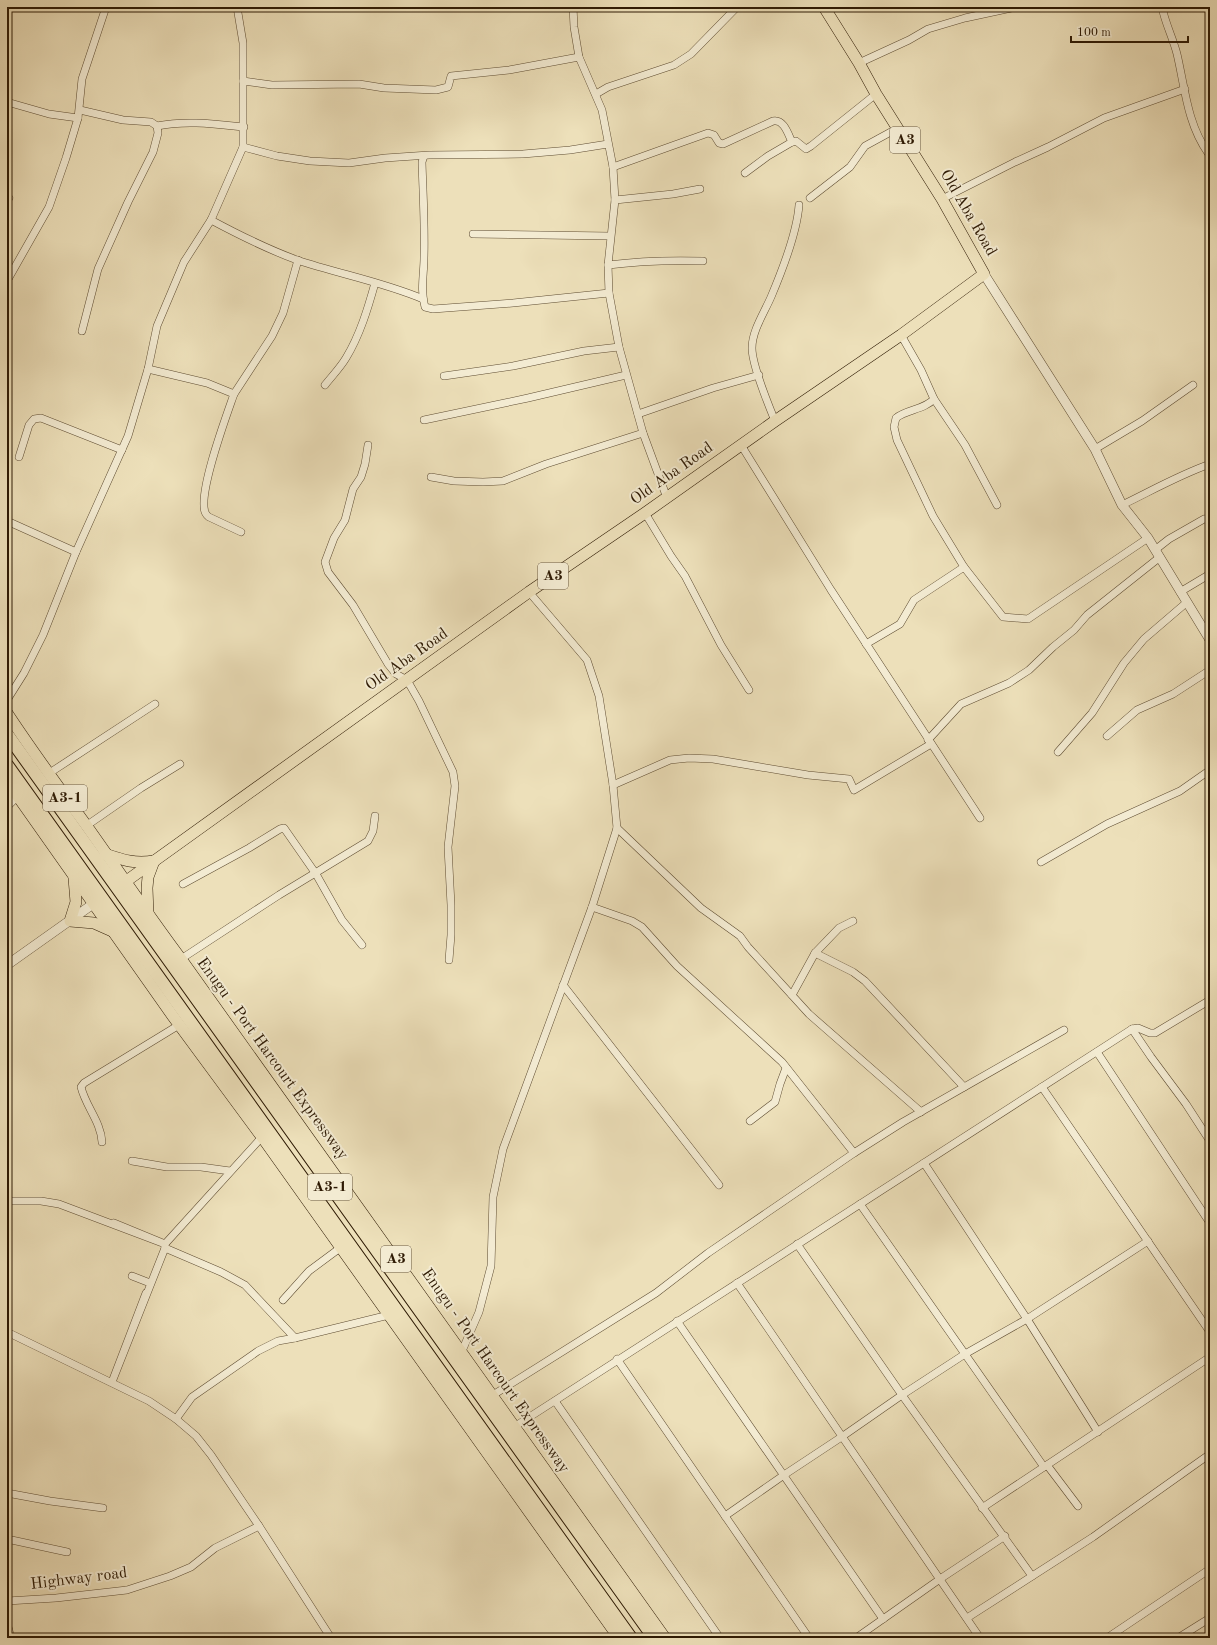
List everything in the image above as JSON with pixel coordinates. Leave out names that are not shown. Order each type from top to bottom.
[{"type":"highway","name":"Enugu - Port Harcourt Expressway","points":[[7,734],[654,1638]]},
{"type":"highway","name":"A3-1","points":[[7,765],[631,1638]]},
{"type":"highway","points":[[611,1610],[626,1599]]},
{"type":"main road","name":"Old Aba Road","points":[[125,882],[529,592],[901,335],[984,274],[942,199],[876,94],[859,63],[824,7]]},
{"type":"main road","name":"Enugu - Port Harcourt Expressway","points":[[7,713],[48,774],[148,915],[462,1351],[514,1427],[665,1638]]},
{"type":"main road","name":"A3-1","points":[[7,781],[93,904]]},
{"type":"main road","points":[[105,854],[131,862],[142,863],[154,861],[147,883],[148,915]]},
{"type":"main road","points":[[73,876],[76,902],[70,920],[94,923],[113,931]]},
{"type":"main road","name":"A3","points":[[93,904],[179,1025],[262,1137],[618,1638]]},
{"type":"street","points":[[7,281],[49,207],[78,118],[82,79],[106,7]]},
{"type":"street","points":[[7,700],[24,673],[43,635],[76,552],[128,436],[148,369],[156,326],[184,262],[211,220],[243,147],[243,43],[237,7]]},
{"type":"street","points":[[573,7],[574,27],[580,57],[602,110],[613,167],[615,200],[608,266],[609,293],[619,347],[642,433],[666,498]]},
{"type":"street","points":[[596,94],[608,87],[674,65],[683,60],[691,54],[737,7]]},
{"type":"street","points":[[859,63],[909,40],[928,29],[965,18],[1016,7]]},
{"type":"street","points":[[1162,7],[1176,52],[1190,116],[1199,140],[1209,153]]},
{"type":"street","points":[[243,81],[272,85],[359,84],[384,88],[436,90],[448,87],[451,76],[510,70],[580,57]]},
{"type":"street","points":[[942,199],[1104,118],[1184,89]]},
{"type":"street","points":[[745,173],[768,156],[792,142],[796,141],[806,149],[811,146],[876,94]]},
{"type":"street","points":[[7,102],[49,114],[78,118]]},
{"type":"street","points":[[80,110],[123,120],[151,122],[157,126],[173,122],[201,122],[244,127]]},
{"type":"street","points":[[613,167],[708,133],[714,135],[719,143],[723,144],[777,120],[781,123],[792,142]]},
{"type":"street","points":[[82,331],[98,269],[153,152],[158,133],[157,126]]},
{"type":"street","points":[[810,198],[850,167],[865,146],[898,128]]},
{"type":"street","points":[[243,147],[277,156],[310,161],[349,163],[386,158],[424,156],[523,154],[570,150],[608,144]]},
{"type":"street","points":[[424,156],[422,162],[424,259],[422,282],[425,307],[433,309],[513,303],[609,293]]},
{"type":"street","points":[[615,200],[673,194],[700,189]]},
{"type":"street","points":[[775,421],[759,375],[752,349],[754,337],[775,288],[794,235],[798,220],[799,205]]},
{"type":"street","points":[[211,220],[252,241],[298,260],[402,290],[423,299]]},
{"type":"street","points":[[473,234],[610,236]]},
{"type":"street","points":[[241,532],[209,517],[205,513],[204,499],[214,454],[234,394],[272,336],[283,313],[298,260]]},
{"type":"street","points":[[608,266],[628,262],[703,262]]},
{"type":"street","points":[[984,274],[1095,449],[1122,505],[1158,553],[1186,602],[1209,637]]},
{"type":"street","points":[[325,386],[346,358],[366,314],[375,283]]},
{"type":"street","points":[[901,335],[921,370],[934,399],[964,445],[998,505]]},
{"type":"street","points":[[444,376],[513,366],[584,351],[619,347]]},
{"type":"street","points":[[148,369],[207,383],[234,394]]},
{"type":"street","points":[[424,420],[626,375]]},
{"type":"street","points":[[638,414],[713,388],[759,375]]},
{"type":"street","points":[[1095,449],[1142,420],[1193,384]]},
{"type":"street","points":[[934,399],[930,404],[899,415],[896,418],[894,427],[897,440],[903,456],[918,483],[933,516],[964,567],[1003,617],[1028,619],[1148,538]]},
{"type":"street","points":[[19,457],[29,425],[34,419],[41,418],[122,450]]},
{"type":"street","points":[[431,477],[454,481],[503,481],[546,464],[642,433]]},
{"type":"street","points":[[368,445],[361,477],[353,489],[345,520],[334,538],[325,562],[328,572],[353,605],[388,664],[396,674],[407,680],[419,701],[453,772],[455,786],[448,847],[452,905],[449,960]]},
{"type":"street","points":[[742,445],[831,590],[980,818]]},
{"type":"street","points":[[1122,505],[1155,490],[1179,476],[1210,464]]},
{"type":"street","points":[[645,513],[685,576],[721,645],[749,690]]},
{"type":"street","points":[[613,786],[670,760],[689,758],[713,759],[808,775],[849,779],[854,790],[930,742],[961,704],[1009,683],[1029,670],[1053,647],[1074,630],[1087,615],[1158,553],[1169,539],[1204,519]]},
{"type":"street","points":[[7,521],[76,552]]},
{"type":"street","points":[[866,644],[900,624],[914,600],[964,567]]},
{"type":"street","points":[[1180,592],[1210,574]]},
{"type":"street","points":[[462,1351],[479,1312],[491,1266],[493,1197],[503,1149],[592,907],[617,828],[613,786],[599,696],[587,660],[529,592]]},
{"type":"street","points":[[1058,752],[1092,713],[1124,663],[1144,639],[1186,602]]},
{"type":"street","points":[[1107,736],[1137,710],[1173,694],[1210,670]]},
{"type":"street","points":[[48,774],[155,704]]},
{"type":"street","points":[[86,826],[141,788],[180,764]]},
{"type":"street","points":[[1041,862],[1107,824],[1180,791],[1210,770]]},
{"type":"street","points":[[7,807],[18,796]]},
{"type":"street","points":[[181,959],[266,902],[316,874],[368,841],[374,831],[374,816]]},
{"type":"street","points":[[183,884],[284,828],[316,874],[342,920],[362,945]]},
{"type":"street","points":[[617,828],[702,908],[740,936],[792,996],[822,1026],[921,1112]]},
{"type":"street","points":[[7,965],[93,904]]},
{"type":"street","points":[[592,907],[632,921],[642,927],[677,966],[782,1062],[854,1153]]},
{"type":"street","points":[[792,996],[815,953],[839,928],[853,921]]},
{"type":"street","points":[[815,953],[852,972],[865,981],[964,1087]]},
{"type":"street","points":[[563,985],[719,1186]]},
{"type":"street","points":[[514,1427],[617,1359],[1132,1029],[1138,1028],[1150,1033],[1155,1033],[1210,1000]]},
{"type":"street","points":[[102,1142],[98,1124],[81,1087],[84,1083],[179,1025]]},
{"type":"street","points":[[1132,1029],[1151,1058],[1186,1104],[1210,1141]]},
{"type":"street","points":[[493,1395],[656,1294],[708,1253],[854,1153],[921,1112],[1064,1030]]},
{"type":"street","points":[[1097,1052],[1210,1223]]},
{"type":"street","points":[[750,1121],[775,1102],[786,1068]]},
{"type":"street","points":[[1042,1087],[1210,1332]]},
{"type":"street","points":[[112,1382],[165,1246],[230,1171],[262,1137]]},
{"type":"street","points":[[132,1161],[167,1166],[202,1167],[230,1171]]},
{"type":"street","points":[[924,1163],[1027,1319],[1098,1432]]},
{"type":"street","points":[[7,1201],[41,1201],[59,1204],[114,1223],[221,1272],[246,1285],[295,1338]]},
{"type":"street","points":[[860,1204],[965,1354],[1046,1466],[1078,1506]]},
{"type":"street","points":[[725,1516],[902,1395],[965,1354],[1027,1319],[1148,1241]]},
{"type":"street","points":[[797,1244],[902,1395],[982,1508],[1005,1536],[1032,1576]]},
{"type":"street","points":[[283,1300],[309,1271],[340,1248]]},
{"type":"street","points":[[132,1276],[150,1283]]},
{"type":"street","points":[[737,1283],[980,1638]]},
{"type":"street","points":[[176,1419],[192,1397],[258,1351],[278,1341],[389,1315]]},
{"type":"street","points":[[677,1321],[883,1619]]},
{"type":"street","points":[[7,1332],[149,1401],[176,1419],[196,1436],[211,1455],[259,1526],[331,1638]]},
{"type":"street","points":[[982,1508],[1210,1357]]},
{"type":"street","points":[[617,1359],[809,1638]]},
{"type":"street","points":[[555,1400],[720,1638]]},
{"type":"street","points":[[967,1618],[1094,1537],[1210,1454]]},
{"type":"street","points":[[7,1493],[50,1501],[103,1508]]},
{"type":"street","name":"Highway road","points":[[7,1601],[56,1598],[126,1590],[170,1576],[191,1567],[215,1548],[259,1526]]},
{"type":"street","points":[[856,1638],[940,1579],[1005,1536]]},
{"type":"street","points":[[7,1539],[67,1552]]},
{"type":"street","points":[[1106,1638],[1210,1569]]},
{"type":"street","points":[[1178,1638],[1210,1618]]},
{"type":"street","points":[[7,1624],[11,1638]]}]
